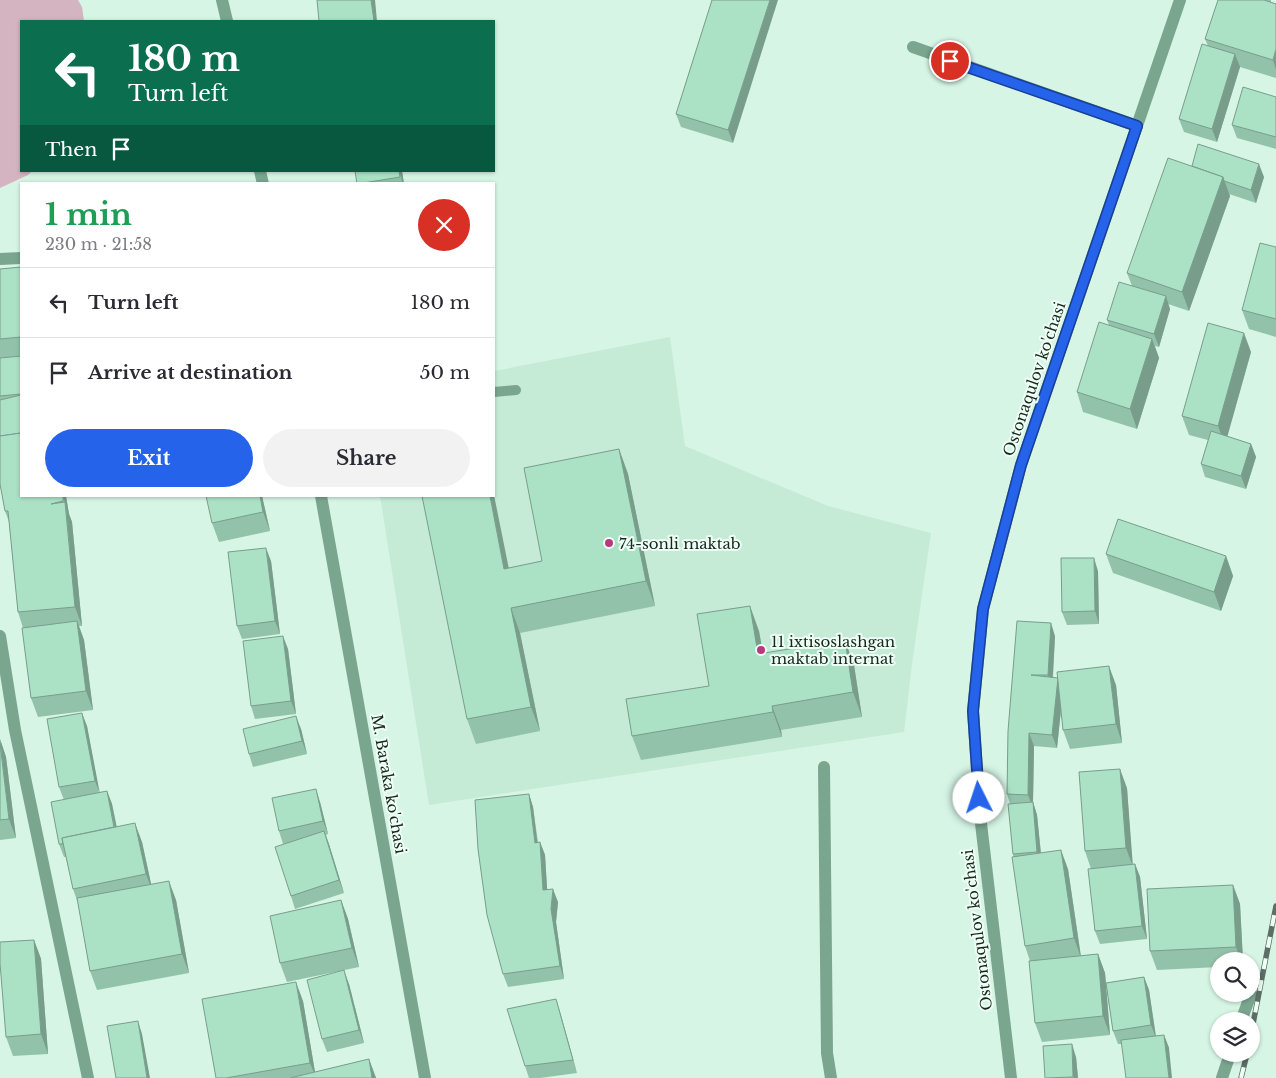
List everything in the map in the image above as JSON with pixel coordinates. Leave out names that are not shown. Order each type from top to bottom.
[{"type":"street","points":[[222,0],[227,20]]},
{"type":"street","name":"Ostonaqulov ko'chasi","points":[[1011,1078],[980,815],[973,711],[983,609],[1021,465],[1180,0]]},
{"type":"street","points":[[913,48],[1137,126]]},
{"type":"street","points":[[0,259],[20,258]]},
{"type":"street","name":"M. Baraka ko'chasi","points":[[321,497],[425,1078]]},
{"type":"street","points":[[0,636],[15,730],[88,1078]]},
{"type":"street","points":[[824,767],[827,1053],[831,1078]]},
{"type":"street","points":[[1222,1078],[1227,1062]]},
{"type":"lane","points":[[495,392],[516,390]]},
{"type":"shaded area","points":[[0,0],[78,0],[82,7],[84,20],[20,20],[20,172],[31,172],[0,188]]},
{"type":"shaded area","name":"74-sonli maktab","points":[[670,337],[685,446],[828,506],[931,533],[904,732],[429,805],[380,497],[495,497],[495,371]]},
{"type":"building","points":[[317,0],[371,0],[374,20],[319,20]]},
{"type":"building","points":[[712,0],[770,0],[728,130],[676,114]]},
{"type":"building","points":[[1218,0],[1264,0],[1276,4],[1276,49],[1273,60],[1205,39]]},
{"type":"building","points":[[1202,44],[1235,54],[1212,129],[1179,119]]},
{"type":"building","points":[[1243,87],[1276,97],[1276,137],[1232,125]]},
{"type":"building","points":[[1198,144],[1259,164],[1251,190],[1224,181],[1223,177],[1192,166]]},
{"type":"building","points":[[1168,158],[1223,177],[1182,292],[1127,273]]},
{"type":"building","points":[[355,172],[399,172],[400,177],[357,182]]},
{"type":"building","points":[[1260,243],[1276,247],[1276,319],[1242,310]]},
{"type":"building","points":[[20,267],[20,337],[0,339],[0,269]]},
{"type":"building","points":[[1119,282],[1166,296],[1154,334],[1107,320]]},
{"type":"building","points":[[1099,322],[1152,339],[1130,409],[1077,392]]},
{"type":"building","points":[[1208,323],[1244,333],[1218,426],[1182,416]]},
{"type":"building","points":[[20,356],[20,394],[0,396],[0,358]]},
{"type":"building","points":[[20,395],[20,433],[0,436],[0,400]]},
{"type":"building","points":[[1211,431],[1251,444],[1241,476],[1201,464]]},
{"type":"building","points":[[20,433],[20,497],[63,497],[63,501],[51,504],[65,502],[75,607],[18,612],[8,511],[5,511],[0,484],[0,436]]},
{"type":"building","points":[[619,449],[646,581],[511,608],[531,707],[467,719],[422,497],[490,497],[504,569],[542,561],[524,468]]},
{"type":"building","points":[[206,497],[260,497],[263,512],[212,523]]},
{"type":"building","points":[[1118,519],[1226,556],[1214,592],[1106,554]]},
{"type":"building","points":[[266,548],[275,621],[237,626],[228,552]]},
{"type":"building","points":[[1061,558],[1094,558],[1095,611],[1062,612]]},
{"type":"building","points":[[750,606],[758,654],[845,640],[853,692],[772,706],[773,712],[632,736],[626,699],[709,686],[697,614]]},
{"type":"building","points":[[77,621],[86,691],[31,698],[22,628]]},
{"type":"building","points":[[1017,621],[1051,623],[1048,675],[1031,675],[1058,678],[1052,735],[1029,733],[1028,795],[1007,794],[1008,731]]},
{"type":"building","points":[[283,636],[291,701],[251,706],[243,641]]},
{"type":"building","points":[[1109,666],[1116,724],[1063,730],[1057,672]]},
{"type":"building","points":[[82,713],[95,781],[59,787],[47,719]]},
{"type":"building","points":[[296,716],[302,741],[249,754],[243,729]]},
{"type":"building","points":[[0,743],[9,819],[0,820]]},
{"type":"building","points":[[1120,769],[1126,848],[1085,851],[1079,772]]},
{"type":"building","points":[[316,789],[323,821],[279,831],[272,798]]},
{"type":"building","points":[[107,791],[114,827],[62,838],[63,844],[59,844],[51,802]]},
{"type":"building","points":[[529,794],[535,843],[540,842],[543,890],[553,889],[551,909],[560,966],[503,974],[487,915],[478,849],[475,800]]},
{"type":"building","points":[[1033,802],[1037,852],[1013,854],[1008,804]]},
{"type":"building","points":[[135,823],[146,874],[73,889],[62,838]]},
{"type":"building","points":[[324,831],[339,880],[291,896],[275,847]]},
{"type":"building","points":[[1061,850],[1074,938],[1025,946],[1012,857]]},
{"type":"building","points":[[1135,864],[1142,926],[1095,931],[1088,869]]},
{"type":"building","points":[[169,881],[182,954],[90,971],[77,898]]},
{"type":"building","points":[[1233,885],[1236,947],[1150,951],[1147,889]]},
{"type":"building","points":[[341,900],[352,948],[280,963],[270,916]]},
{"type":"building","points":[[34,940],[41,1034],[6,1037],[0,942]]},
{"type":"building","points":[[1098,954],[1103,1016],[1035,1023],[1029,961]]},
{"type":"building","points":[[344,970],[359,1030],[322,1039],[307,980]]},
{"type":"building","points":[[1144,977],[1151,1025],[1113,1031],[1106,983]]},
{"type":"building","points":[[296,982],[310,1063],[226,1078],[216,1078],[202,999]]},
{"type":"building","points":[[556,999],[573,1060],[525,1066],[507,1009]]},
{"type":"building","points":[[138,1021],[147,1078],[116,1078],[107,1026]]},
{"type":"building","points":[[1164,1035],[1169,1078],[1126,1078],[1121,1040]]},
{"type":"building","points":[[1072,1044],[1073,1077],[1045,1078],[1043,1046]]},
{"type":"building","points":[[369,1059],[372,1078],[290,1078]]},
{"type":"railway","points":[[1255,1012],[1276,906]]},
{"type":"railway","points":[[1241,1078],[1245,1062]]},
{"type":"place","name":"74-sonli maktab","points":[[609,543]]},
{"type":"place","name":"11 ixtisoslashgan maktab internat","points":[[761,650]]},
{"type":"route","points":[[950,61],[1137,126],[1021,465],[983,609],[973,711],[979,798]]}]
